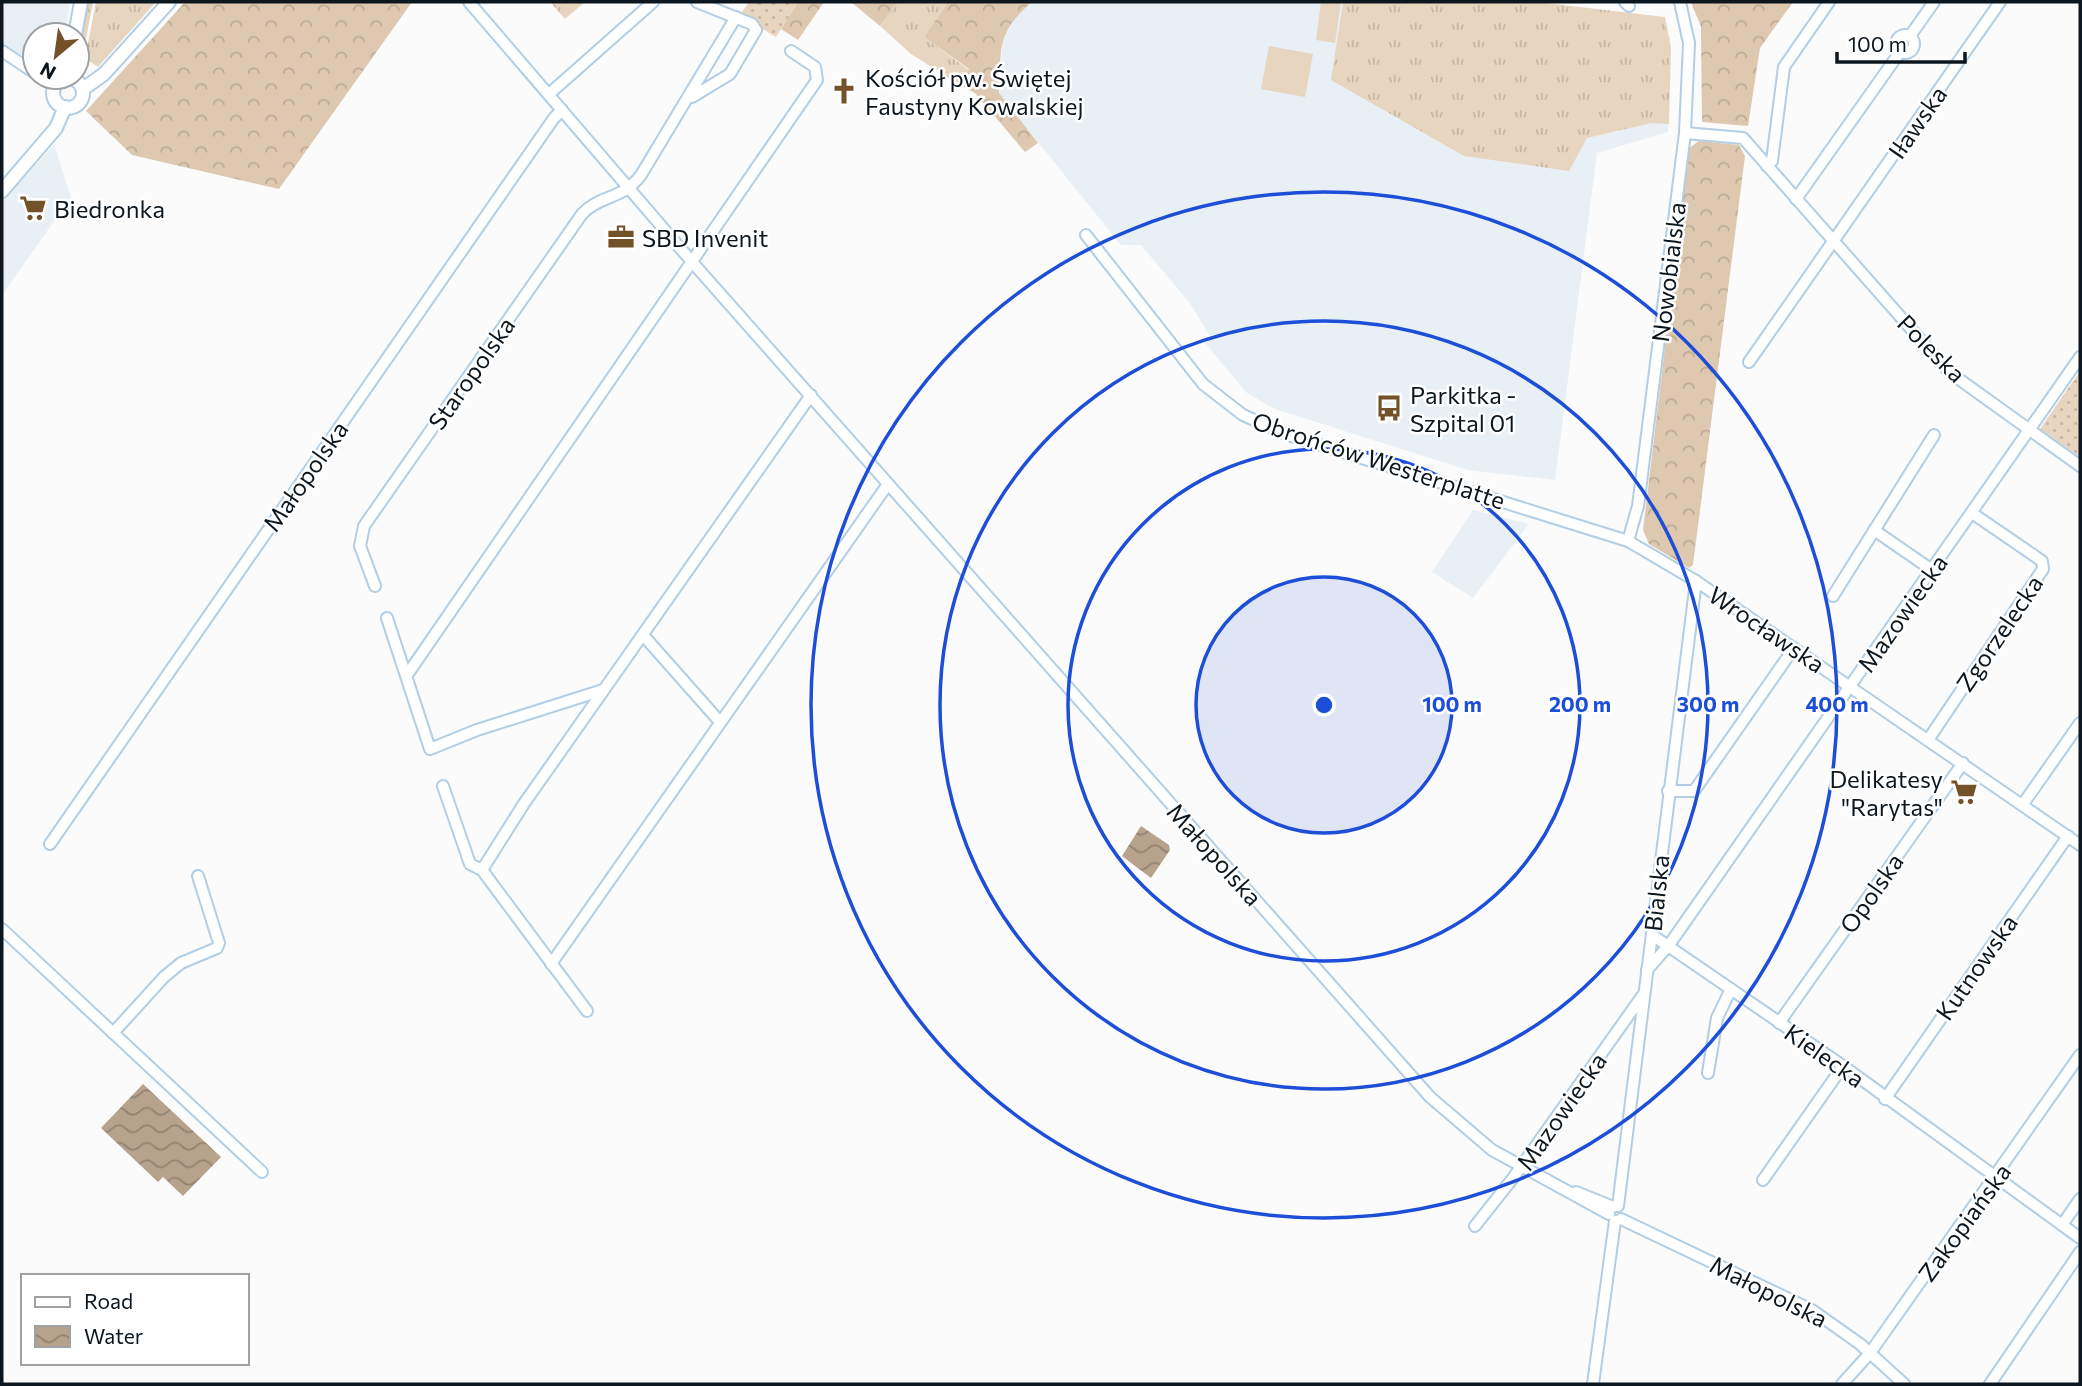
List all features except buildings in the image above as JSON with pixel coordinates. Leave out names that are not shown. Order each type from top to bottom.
[{"type":"street","points":[[78,21],[81,2]]},
{"type":"street","points":[[91,83],[104,74],[169,2]]},
{"type":"street","name":"Małopolska","points":[[468,2],[693,263],[1430,1097],[1480,1142],[1521,1167],[1812,1310],[1870,1353],[1903,1384]]},
{"type":"street","points":[[548,94],[653,2]]},
{"type":"street","points":[[691,98],[730,74],[756,30],[752,24],[697,2]]},
{"type":"street","name":"Nowobialska","points":[[1628,541],[1639,506],[1685,133],[1689,43],[1680,2]]},
{"type":"street","points":[[1767,166],[1772,161],[1784,67],[1829,2]]},
{"type":"street","points":[[1796,199],[1900,52],[1906,54],[1913,49],[1910,36],[1934,2]]},
{"type":"street","name":"Iławska","points":[[1832,240],[2000,2]]},
{"type":"street","points":[[630,188],[691,98],[736,17]]},
{"type":"street","points":[[2,51],[21,64]]},
{"type":"street","points":[[407,675],[817,80],[816,67],[791,51]]},
{"type":"street","points":[[55,91],[54,99],[65,107]]},
{"type":"street","points":[[2,191],[56,128],[65,107],[78,103],[82,91]]},
{"type":"street","name":"Małopolska","points":[[50,844],[562,110]]},
{"type":"street","name":"Poleska","points":[[1685,133],[1743,138],[1949,372],[2080,466]]},
{"type":"street","name":"Staropolska","points":[[375,586],[360,546],[364,526],[582,214],[589,207],[630,188]]},
{"type":"street","name":"Obrońców Westerplatte","points":[[1086,235],[1203,384],[1243,415],[1288,435],[1628,541],[1696,581]]},
{"type":"street","points":[[1749,362],[1832,240]]},
{"type":"street","name":"Mazowiecka","points":[[1647,970],[1669,945],[2080,357]]},
{"type":"street","points":[[482,870],[523,805],[811,395]]},
{"type":"street","points":[[1833,596],[1934,435]]},
{"type":"street","points":[[551,964],[888,484]]},
{"type":"street","name":"Zgorzelecka","points":[[1928,740],[2043,569],[2042,561],[1972,513]]},
{"type":"street","points":[[1874,530],[1932,570]]},
{"type":"street","name":"Wrocławska","points":[[1696,581],[2080,845]]},
{"type":"street","name":"Bialska","points":[[1593,1384],[1696,581]]},
{"type":"street","points":[[387,618],[430,749],[477,730],[603,690]]},
{"type":"street","points":[[643,635],[720,722]]},
{"type":"street","points":[[1668,791],[1694,791],[1794,648]]},
{"type":"street","points":[[2023,804],[2080,723]]},
{"type":"street","name":"Opolska","points":[[1779,1023],[1963,763]]},
{"type":"street","points":[[443,786],[470,864],[482,870],[587,1011]]},
{"type":"street","name":"Kutnowska","points":[[1885,1099],[2068,836]]},
{"type":"street","points":[[113,1033],[163,977],[181,963],[217,948],[219,943],[198,876]]},
{"type":"street","points":[[2,929],[262,1172]]},
{"type":"street","name":"Kielecka","points":[[1652,935],[1843,1066],[2080,1238]]},
{"type":"street","points":[[1708,1073],[1717,1018],[1731,989]]},
{"type":"street","name":"Mazowiecka","points":[[1475,1226],[1521,1167],[1644,993]]},
{"type":"street","name":"Zakopiańska","points":[[1842,1384],[1870,1353],[1997,1177],[2080,1055]]},
{"type":"street","points":[[1763,1180],[1843,1066]]},
{"type":"street","points":[[2062,1225],[2080,1199]]},
{"type":"street","points":[[1990,1384],[2080,1252]]},
{"type":"shaded area","points":[[4,2],[70,2],[67,21],[21,21],[21,55],[2,44]]},
{"type":"shaded area","points":[[1033,2],[1536,2],[1670,36],[1668,132],[1597,153],[1555,480],[1468,470],[1275,409],[1247,393],[1204,342],[1210,336],[1189,302],[1141,245],[1121,245],[999,94],[1003,34],[1013,19]]},
{"type":"shaded area","points":[[54,145],[71,197],[2,295],[2,202]]},
{"type":"shaded area","points":[[1473,510],[1529,524],[1473,598],[1432,572]]},
{"type":"green space","points":[[86,2],[93,2],[89,21],[83,21]]},
{"type":"green space","points":[[96,2],[156,2],[98,67],[91,62],[91,27]]},
{"type":"green space","points":[[185,2],[412,2],[279,189],[132,155],[86,111]]},
{"type":"green space","points":[[550,2],[585,2],[565,19]]},
{"type":"green space","points":[[749,2],[798,2],[776,37],[740,15]]},
{"type":"green space","points":[[798,2],[824,2],[798,40],[781,29]]},
{"type":"green space","points":[[851,2],[898,2],[880,26]]},
{"type":"green space","points":[[898,2],[948,2],[924,37],[969,70],[960,85],[911,54],[880,26]]},
{"type":"green space","points":[[948,2],[1032,2],[1020,13],[1006,33],[1000,64],[999,93],[1038,143],[1025,152],[975,93],[960,85],[969,69],[924,37]]},
{"type":"green space","points":[[1321,2],[1341,2],[1335,43],[1316,40]]},
{"type":"green space","points":[[1343,2],[1537,2],[1665,17],[1671,48],[1669,124],[1651,123],[1587,138],[1569,171],[1464,156],[1331,80]]},
{"type":"green space","points":[[1691,2],[1793,2],[1760,48],[1748,126],[1702,122],[1701,27]]},
{"type":"green space","points":[[1269,46],[1313,54],[1305,97],[1261,89]]},
{"type":"green space","points":[[1699,141],[1739,145],[1745,156],[1693,565],[1689,568],[1649,544],[1643,530],[1689,148]]},
{"type":"green space","points":[[2080,371],[2080,457],[2040,429]]},
{"type":"water","points":[[1141,826],[1169,845],[1170,850],[1151,878],[1122,856]]},
{"type":"water","points":[[143,1084],[221,1157],[183,1196],[163,1177],[158,1182],[101,1128]]},
{"type":"place","name":"Kościół pw. Świętej Faustyny Kowalskiej","points":[[844,91]]},
{"type":"place","name":"Biedronka","points":[[33,208]]},
{"type":"place","name":"SBD Invenit","points":[[621,237]]},
{"type":"place","name":"Parkitka - Szpital 01","points":[[1389,408]]},
{"type":"place","name":"Delikatesy \"Rarytas\"","points":[[1964,792]]}]
